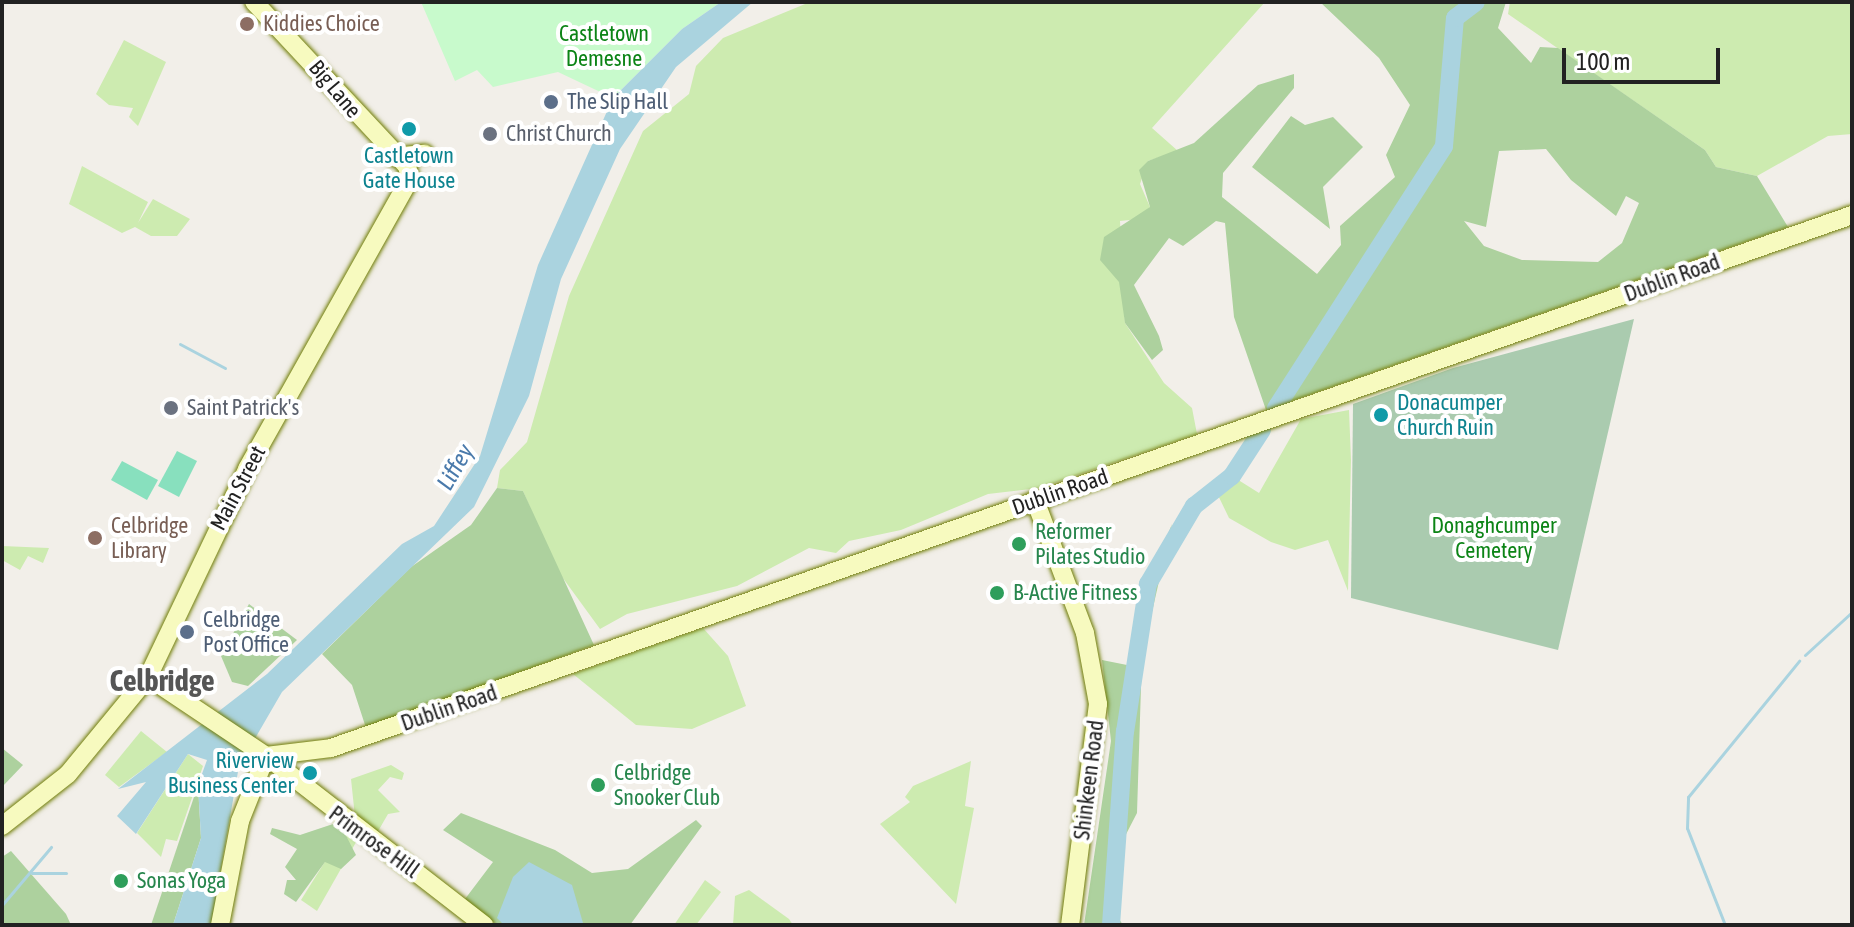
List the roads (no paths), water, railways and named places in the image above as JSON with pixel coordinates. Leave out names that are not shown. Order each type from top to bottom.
[{"type":"main road","name":"Big Lane","points":[[254,2],[410,178]]},
{"type":"main road","points":[[394,157],[425,154]]},
{"type":"main road","name":"Main Street","points":[[2,826],[68,774],[148,677],[247,469],[410,178]]},
{"type":"main road","name":"Dublin Road","points":[[259,753],[338,746],[1852,215]]},
{"type":"main road","name":"Shinkeen Road","points":[[1035,500],[1085,633],[1098,704],[1070,925]]},
{"type":"main road","name":"Primrose Hill","points":[[148,677],[259,753],[484,925]]},
{"type":"main road","points":[[220,925],[240,821],[259,753]]},
{"type":"water","points":[[721,2],[753,2],[676,67],[620,149],[561,279],[529,396],[474,507],[282,692],[239,766],[211,925],[173,925],[201,838],[198,785],[207,760],[188,754],[136,834],[117,816],[146,782],[118,789],[267,674],[402,544],[434,526],[480,456],[538,265],[613,98],[682,29]]},
{"type":"water","points":[[529,862],[572,885],[583,923],[504,925],[497,918],[513,877]]},
{"type":"waterway","points":[[1276,408],[1444,146],[1455,18],[1476,2]]},
{"type":"waterway","points":[[180,344],[225,368]]},
{"type":"waterway","points":[[1111,925],[1125,732],[1148,584],[1194,506],[1232,476],[1262,430]]},
{"type":"waterway","points":[[1805,655],[1852,612]]},
{"type":"waterway","points":[[1725,925],[1687,828],[1688,797],[1799,661]]},
{"type":"waterway","points":[[2,905],[51,847]]},
{"type":"waterway","points":[[32,873],[66,873]]},
{"type":"place","name":"Kiddies Choice","points":[[247,24]]},
{"type":"place","name":"The Slip Hall","points":[[551,102]]},
{"type":"place","name":"Castletown Gate House","points":[[409,129]]},
{"type":"place","name":"Christ Church","points":[[490,134]]},
{"type":"place","name":"Saint Patrick's","points":[[171,408]]},
{"type":"place","name":"Donacumper Church Ruin","points":[[1381,415]]},
{"type":"place","name":"Celbridge Library","points":[[95,538]]},
{"type":"place","name":"Reformer Pilates Studio","points":[[1019,544]]},
{"type":"place","name":"B-Active Fitness","points":[[997,593]]},
{"type":"place","name":"Celbridge Post Office","points":[[187,632]]},
{"type":"place","name":"Riverview Business Center","points":[[310,773]]},
{"type":"place","name":"Celbridge Snooker Club","points":[[598,785]]},
{"type":"place","name":"Sonas Yoga","points":[[121,881]]},
{"type":"district","name":"Celbridge","points":[[162,680]]},
{"type":"park label","name":"Castletown Demesne","points":[[604,46]]},
{"type":"park label","name":"Donaghcumper Cemetery","points":[[1494,538]]},
{"type":"water label","name":"Liffey","points":[[455,467]]}]
